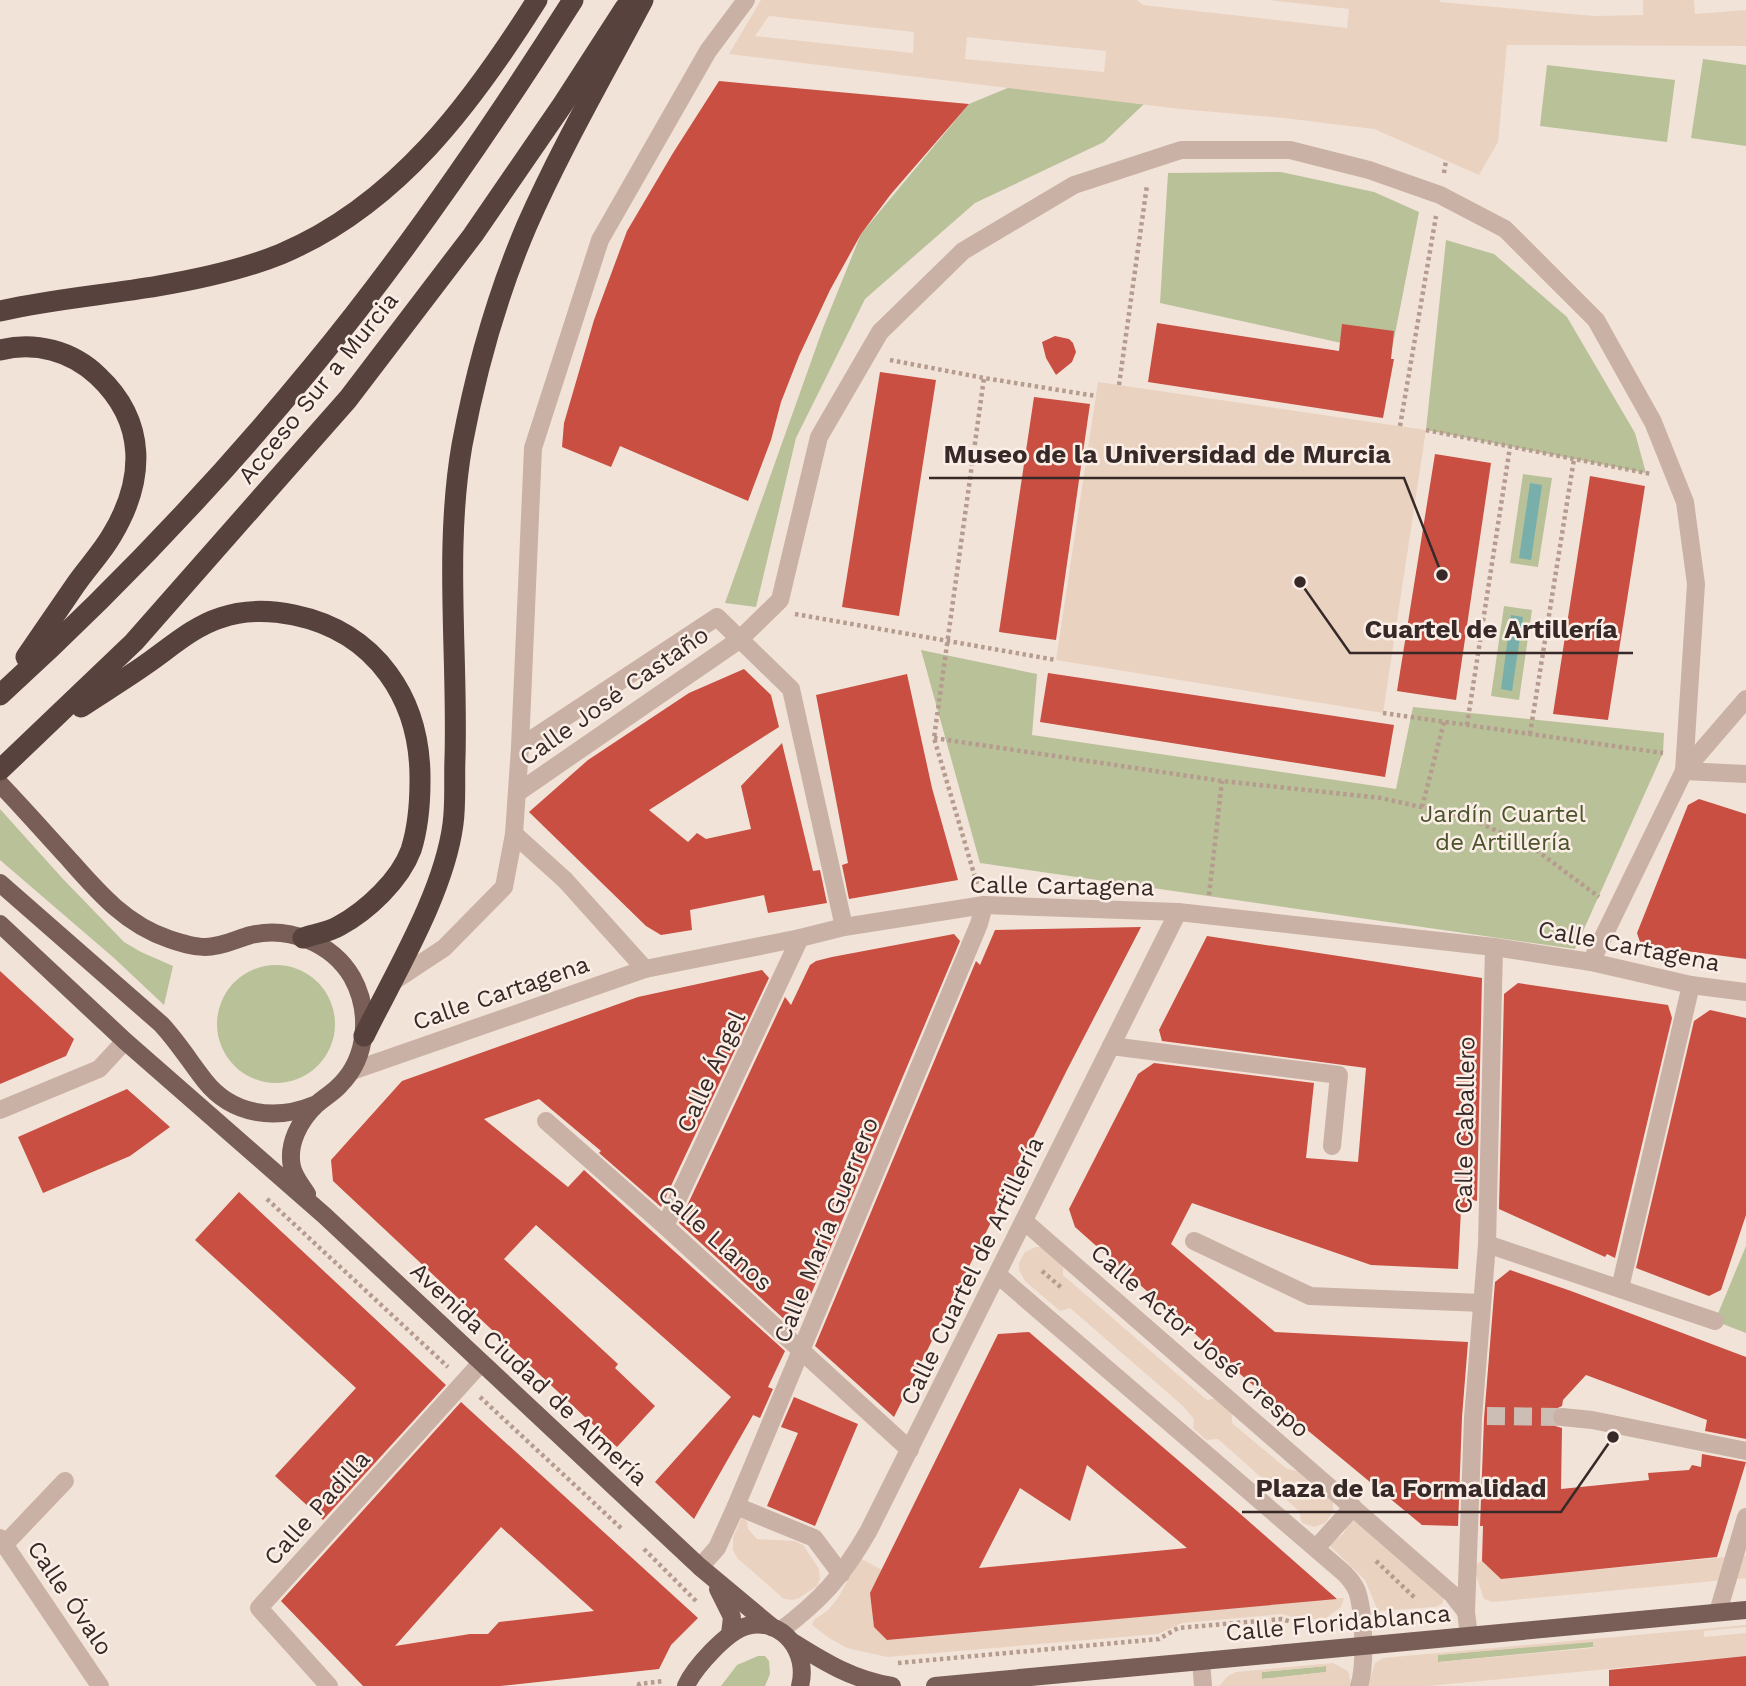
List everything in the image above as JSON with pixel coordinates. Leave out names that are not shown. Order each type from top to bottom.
[{"type":"highway","points":[[0,311],[158,286],[229,271],[280,254],[327,231],[370,202],[417,160],[458,116],[498,62],[537,0]]},
{"type":"highway","name":"Acceso Sur a Murcia","points":[[1,694],[181,517],[313,366],[436,203],[527,72],[573,0]]},
{"type":"highway","name":"Acceso Sur a Murcia","points":[[0,770],[134,642],[348,398],[472,234],[563,104],[630,0]]},
{"type":"highway","points":[[364,1035],[425,912],[443,864],[453,824],[456,714],[453,522],[462,447],[476,379],[495,310],[527,224],[643,0]]},
{"type":"highway","points":[[0,350],[36,346],[64,352],[90,368],[111,387],[123,407],[134,431],[137,455],[135,480],[128,505],[113,533],[1,694]]},
{"type":"highway","points":[[39,735],[179,640],[219,618],[253,611],[281,612],[328,625],[354,639],[397,684],[410,709],[420,770],[417,824],[410,851],[397,874],[379,894],[364,909],[338,927],[303,938]]},
{"type":"main road","name":"Avenida Ciudad de Almería","points":[[0,784],[109,904],[138,926],[170,939],[205,947],[268,933],[286,933],[322,947],[338,960],[351,976],[360,995],[364,1015],[362,1048],[352,1070],[331,1095],[317,1104],[298,1128],[291,1152],[297,1179],[325,1216]]},
{"type":"main road","points":[[0,883],[161,1024],[206,1082],[228,1102],[263,1114],[300,1111],[317,1104]]},
{"type":"main road","name":"Avenida Ciudad de Almería","points":[[0,924],[125,1041],[325,1216],[700,1567],[782,1634]]},
{"type":"main road","name":"Avenida Ciudad de Almería","points":[[700,1567],[726,1602],[733,1622],[730,1634]]},
{"type":"main road","name":"Calle Floridablanca","points":[[935,1686],[1746,1610]]},
{"type":"main road","points":[[682,1682],[730,1634],[755,1625],[782,1634],[844,1673],[892,1686]]},
{"type":"main road","points":[[782,1634],[801,1659],[803,1676],[800,1686]]},
{"type":"street","points":[[388,985],[444,948],[504,887],[514,834],[517,793],[533,449],[600,240],[708,51],[746,0]]},
{"type":"street","points":[[740,639],[780,600],[819,437],[866,354],[880,332],[963,251],[1074,185],[1181,150],[1290,150],[1369,170],[1440,195],[1505,229],[1596,320],[1653,422],[1685,502],[1696,584],[1684,772]]},
{"type":"street","name":"Calle José Castaño","points":[[520,747],[717,617],[791,690],[844,927]]},
{"type":"street","name":"Calle José Castaño","points":[[517,793],[740,639]]},
{"type":"street","points":[[1591,962],[1684,772],[1746,699]]},
{"type":"street","points":[[1684,772],[1746,774]]},
{"type":"street","points":[[514,834],[565,880],[645,969]]},
{"type":"street","name":"Calle Cartagena","points":[[352,1070],[645,969],[844,927],[984,905],[1178,912],[1494,947],[1591,962],[1691,985],[1746,992]]},
{"type":"street","name":"Calle María Guerrero","points":[[700,1567],[717,1548],[803,1350],[974,937],[984,905]]},
{"type":"street","name":"Calle Cuartel de Artillería","points":[[782,1634],[816,1603],[841,1574],[867,1532],[1178,912]]},
{"type":"street","name":"Calle Ángel","points":[[665,1226],[800,938]]},
{"type":"street","name":"Calle Caballero","points":[[1469,1636],[1466,1612],[1480,1417],[1494,947]]},
{"type":"street","points":[[1619,1289],[1691,985]]},
{"type":"street","points":[[0,1110],[99,1069],[125,1041]]},
{"type":"street","points":[[1111,1046],[1339,1075],[1332,1146]]},
{"type":"street","name":"Calle Llanos","points":[[546,1121],[803,1350],[910,1450]]},
{"type":"street","name":"Calle Actor José Crespo","points":[[1024,1221],[1452,1594],[1466,1612]]},
{"type":"street","points":[[1194,1241],[1310,1296],[1482,1303]]},
{"type":"street","points":[[1487,1244],[1714,1321]]},
{"type":"street","points":[[998,1275],[1345,1573],[1357,1592],[1363,1646],[1363,1672],[1359,1686]]},
{"type":"street","name":"Calle Padilla","points":[[329,1686],[259,1608],[481,1363]]},
{"type":"street","points":[[1562,1417],[1592,1420],[1746,1451]]},
{"type":"street","points":[[2,1541],[65,1481]]},
{"type":"street","points":[[736,1506],[814,1538],[841,1574]]},
{"type":"street","points":[[1317,1547],[1353,1507]]},
{"type":"street","points":[[1718,1612],[1746,1517]]},
{"type":"street","name":"Calle Óvalo","points":[[2,1541],[100,1686]]},
{"type":"street","points":[[1201,1661],[1203,1686]]},
{"type":"path","points":[[1119,385],[1151,160]]},
{"type":"path","points":[[1400,426],[1446,160]]},
{"type":"path","points":[[866,354],[984,378],[1096,396]]},
{"type":"path","points":[[984,378],[934,738],[984,905]]},
{"type":"path","points":[[1426,430],[1676,479]]},
{"type":"path","points":[[1467,725],[1510,447]]},
{"type":"path","points":[[1530,734],[1573,459]]},
{"type":"path","points":[[770,610],[1056,660]]},
{"type":"path","points":[[1383,713],[1663,753],[1684,772]]},
{"type":"path","points":[[1422,807],[1444,722]]},
{"type":"path","points":[[934,738],[1222,781],[1381,798],[1469,818],[1532,847],[1616,911]]},
{"type":"path","points":[[1209,899],[1222,781]]},
{"type":"path","points":[[258,1191],[626,1533]]},
{"type":"path","points":[[636,1542],[704,1608]]},
{"type":"path","points":[[890,1662],[1159,1639],[1178,1629],[1269,1620],[1282,1619],[1308,1627]]},
{"type":"path","points":[[639,1686],[682,1682]]},
{"type":"green space","points":[[1703,59],[1746,65],[1746,146],[1691,138]]},
{"type":"green space","points":[[1547,65],[1675,80],[1667,142],[1540,126]]},
{"type":"green space","points":[[1010,87],[1144,104],[1104,142],[975,203],[865,299],[796,438],[756,607],[725,603],[823,328],[861,234],[969,104]]},
{"type":"green space","points":[[1281,172],[1374,192],[1419,212],[1391,354],[1160,303],[1168,173]]},
{"type":"green space","points":[[1446,240],[1494,254],[1567,317],[1635,433],[1646,473],[1426,430]]},
{"type":"green space","points":[[1523,474],[1552,478],[1538,567],[1510,563]]},
{"type":"green space","points":[[1504,606],[1532,610],[1519,700],[1491,696]]},
{"type":"green space","name":"Jardín Cuartel de Artillería","points":[[921,650],[1037,674],[1032,735],[1396,789],[1413,707],[1664,733],[1663,753],[1575,949],[980,863]]},
{"type":"green space","points":[[0,809],[124,942],[173,966],[164,1005],[0,860]]},
{"type":"green space","points":[[276,965],[299,970],[318,982],[330,1001],[335,1024],[330,1047],[318,1066],[299,1078],[276,1083],[253,1078],[234,1066],[222,1047],[217,1024],[222,1001],[234,982],[253,970]]},
{"type":"green space","points":[[1746,1246],[1746,1333],[1715,1321]]},
{"type":"green space","points":[[1593,1641],[1593,1647],[1438,1662],[1437,1655]]},
{"type":"green space","points":[[758,1656],[765,1656],[769,1661],[770,1674],[765,1686],[721,1686],[737,1665]]},
{"type":"green space","points":[[1326,1666],[1327,1672],[1262,1679],[1261,1672]]},
{"type":"shaded area","points":[[761,0],[1137,0],[1143,5],[1347,28],[1349,9],[1268,0],[1440,0],[1594,16],[1643,15],[1643,0],[1694,0],[1695,14],[1746,10],[1746,46],[1507,45],[1498,142],[1479,175],[1374,129],[1180,109],[729,54]],"holes":[[[769,16],[914,32],[913,53],[755,36]],[[967,37],[1106,51],[1104,72],[965,59]]]},
{"type":"shaded area","points":[[1098,382],[1426,430],[1383,713],[1056,660]]},
{"type":"shaded area","points":[[1041,1247],[1063,1264],[1063,1275],[1207,1400],[1218,1398],[1232,1409],[1232,1423],[1287,1469],[1302,1472],[1333,1500],[1333,1512],[1325,1523],[1314,1527],[1302,1523],[1299,1511],[1218,1439],[1206,1440],[1193,1428],[1194,1419],[1183,1406],[1070,1308],[1060,1311],[1025,1281],[1019,1270],[1019,1263],[1025,1252]]},
{"type":"shaded area","points":[[741,1518],[747,1521],[748,1529],[757,1539],[795,1541],[803,1545],[819,1569],[820,1579],[817,1586],[799,1598],[784,1599],[737,1558],[733,1550],[733,1538]]},
{"type":"shaded area","points":[[1352,1518],[1444,1597],[1442,1604],[1435,1607],[1378,1611],[1365,1580],[1329,1545],[1343,1534]]},
{"type":"shaded area","points":[[1746,1555],[1746,1578],[1493,1602],[1484,1599],[1473,1566],[1482,1561],[1501,1579]]},
{"type":"shaded area","points":[[860,1558],[882,1570],[874,1627],[887,1640],[1344,1598],[1341,1607],[1326,1618],[1303,1620],[1282,1614],[1182,1623],[1158,1634],[887,1657],[847,1648],[812,1625],[838,1598]]},
{"type":"shaded area","points":[[1746,1625],[1704,1631],[1704,1637],[1746,1633],[1746,1656],[1427,1686],[1368,1686],[1375,1663],[1383,1658]],"holes":[[[1593,1642],[1593,1648],[1438,1662],[1438,1655]]]},
{"type":"shaded area","points":[[1333,1663],[1348,1671],[1350,1686],[1219,1686],[1236,1672]],"holes":[[[1326,1666],[1326,1672],[1262,1679],[1262,1672]]]},
{"type":"water","points":[[1530,483],[1542,485],[1531,560],[1519,558]]},
{"type":"water","points":[[1511,615],[1523,617],[1512,691],[1501,689]]},
{"type":"building","points":[[719,81],[969,104],[891,194],[861,234],[830,290],[799,356],[748,501],[620,446],[611,467],[562,447],[564,423],[594,320],[627,231]]},
{"type":"building","points":[[1157,323],[1339,351],[1342,324],[1394,331],[1391,359],[1394,359],[1383,418],[1148,382]]},
{"type":"building","points":[[1055,336],[1069,339],[1076,352],[1072,362],[1056,375],[1046,358],[1042,342]]},
{"type":"building","points":[[880,372],[936,380],[899,616],[842,607]]},
{"type":"building","points":[[1034,397],[1090,404],[1056,640],[999,632]]},
{"type":"building","points":[[1435,454],[1491,463],[1456,700],[1397,691]]},
{"type":"building","points":[[1590,476],[1645,486],[1608,720],[1553,714]]},
{"type":"building","points":[[744,669],[771,695],[779,727],[649,810],[688,842],[697,833],[706,839],[751,829],[741,786],[782,743],[813,871],[820,870],[827,903],[768,913],[764,895],[690,910],[692,930],[661,935],[646,926],[529,812],[588,760],[689,693]]},
{"type":"building","points":[[1048,673],[1394,725],[1385,777],[1040,722]]},
{"type":"building","points":[[907,674],[932,788],[958,880],[849,899],[842,865],[848,863],[816,695]]},
{"type":"building","points":[[1699,799],[1746,814],[1746,959],[1641,945],[1637,933],[1688,805]]},
{"type":"building","points":[[1141,927],[894,1417],[815,1346],[976,961],[980,965],[995,930]]},
{"type":"building","points":[[954,934],[960,941],[796,1330],[679,1223],[785,997],[791,1005],[810,965],[832,957]]},
{"type":"building","points":[[1207,936],[1482,978],[1477,1201],[1473,1200],[1473,1210],[1461,1209],[1458,1269],[1371,1265],[1192,1203],[1171,1244],[1275,1332],[1468,1342],[1458,1526],[1422,1525],[1248,1381],[1075,1227],[1069,1209],[1138,1074],[1154,1063],[1314,1083],[1306,1158],[1358,1162],[1366,1068],[1162,1041],[1159,1030]]},
{"type":"building","points":[[762,970],[769,978],[661,1207],[599,1153],[601,1151],[539,1099],[484,1119],[568,1187],[584,1170],[785,1351],[768,1387],[773,1389],[760,1418],[753,1415],[694,1519],[655,1482],[731,1397],[536,1225],[504,1259],[618,1364],[615,1368],[655,1406],[617,1447],[333,1181],[331,1160],[402,1081],[638,997]]},
{"type":"building","points":[[0,971],[74,1039],[66,1056],[0,1084]]},
{"type":"building","points":[[1518,983],[1668,1005],[1672,1018],[1615,1258],[1607,1254],[1605,1257],[1499,1209],[1504,994]]},
{"type":"building","points":[[1710,1010],[1746,1018],[1746,1215],[1721,1290],[1709,1296],[1636,1268],[1694,1021]]},
{"type":"building","points":[[127,1089],[170,1127],[130,1156],[43,1193],[18,1137]]},
{"type":"building","points":[[239,1192],[446,1385],[323,1520],[275,1476],[356,1388],[195,1240]]},
{"type":"building","points":[[1510,1270],[1746,1357],[1746,1439],[1705,1431],[1707,1420],[1586,1375],[1563,1400],[1562,1406],[1553,1410],[1551,1415],[1555,1426],[1562,1428],[1561,1489],[1649,1480],[1648,1473],[1689,1470],[1692,1465],[1701,1467],[1702,1454],[1746,1462],[1717,1557],[1501,1579],[1482,1561],[1483,1526],[1480,1526],[1484,1419],[1495,1282]]},
{"type":"building","points":[[1029,1332],[1337,1599],[887,1640],[874,1627],[870,1593],[998,1334]],"holes":[[[1087,1465],[1187,1548],[979,1568],[1020,1488],[1070,1521]]]},
{"type":"building","points":[[794,1397],[858,1424],[815,1526],[767,1506],[798,1433],[781,1427]]},
{"type":"building","points":[[461,1402],[698,1618],[671,1645],[659,1669],[500,1686],[363,1686],[281,1601]],"holes":[[[501,1527],[594,1611],[499,1622],[488,1634],[470,1634],[395,1646]]]},
{"type":"building","points":[[1746,1656],[1746,1686],[1609,1686],[1609,1670]]},
{"type":"tunnel","points":[[1487,1416],[1562,1417]]},
{"type":"place","name":"Museo de la Universidad de Murcia","points":[[1442,575]]},
{"type":"place","name":"Cuartel de Artillería","points":[[1300,582]]},
{"type":"place","name":"Plaza de la Formalidad","points":[[1613,1437]]}]
